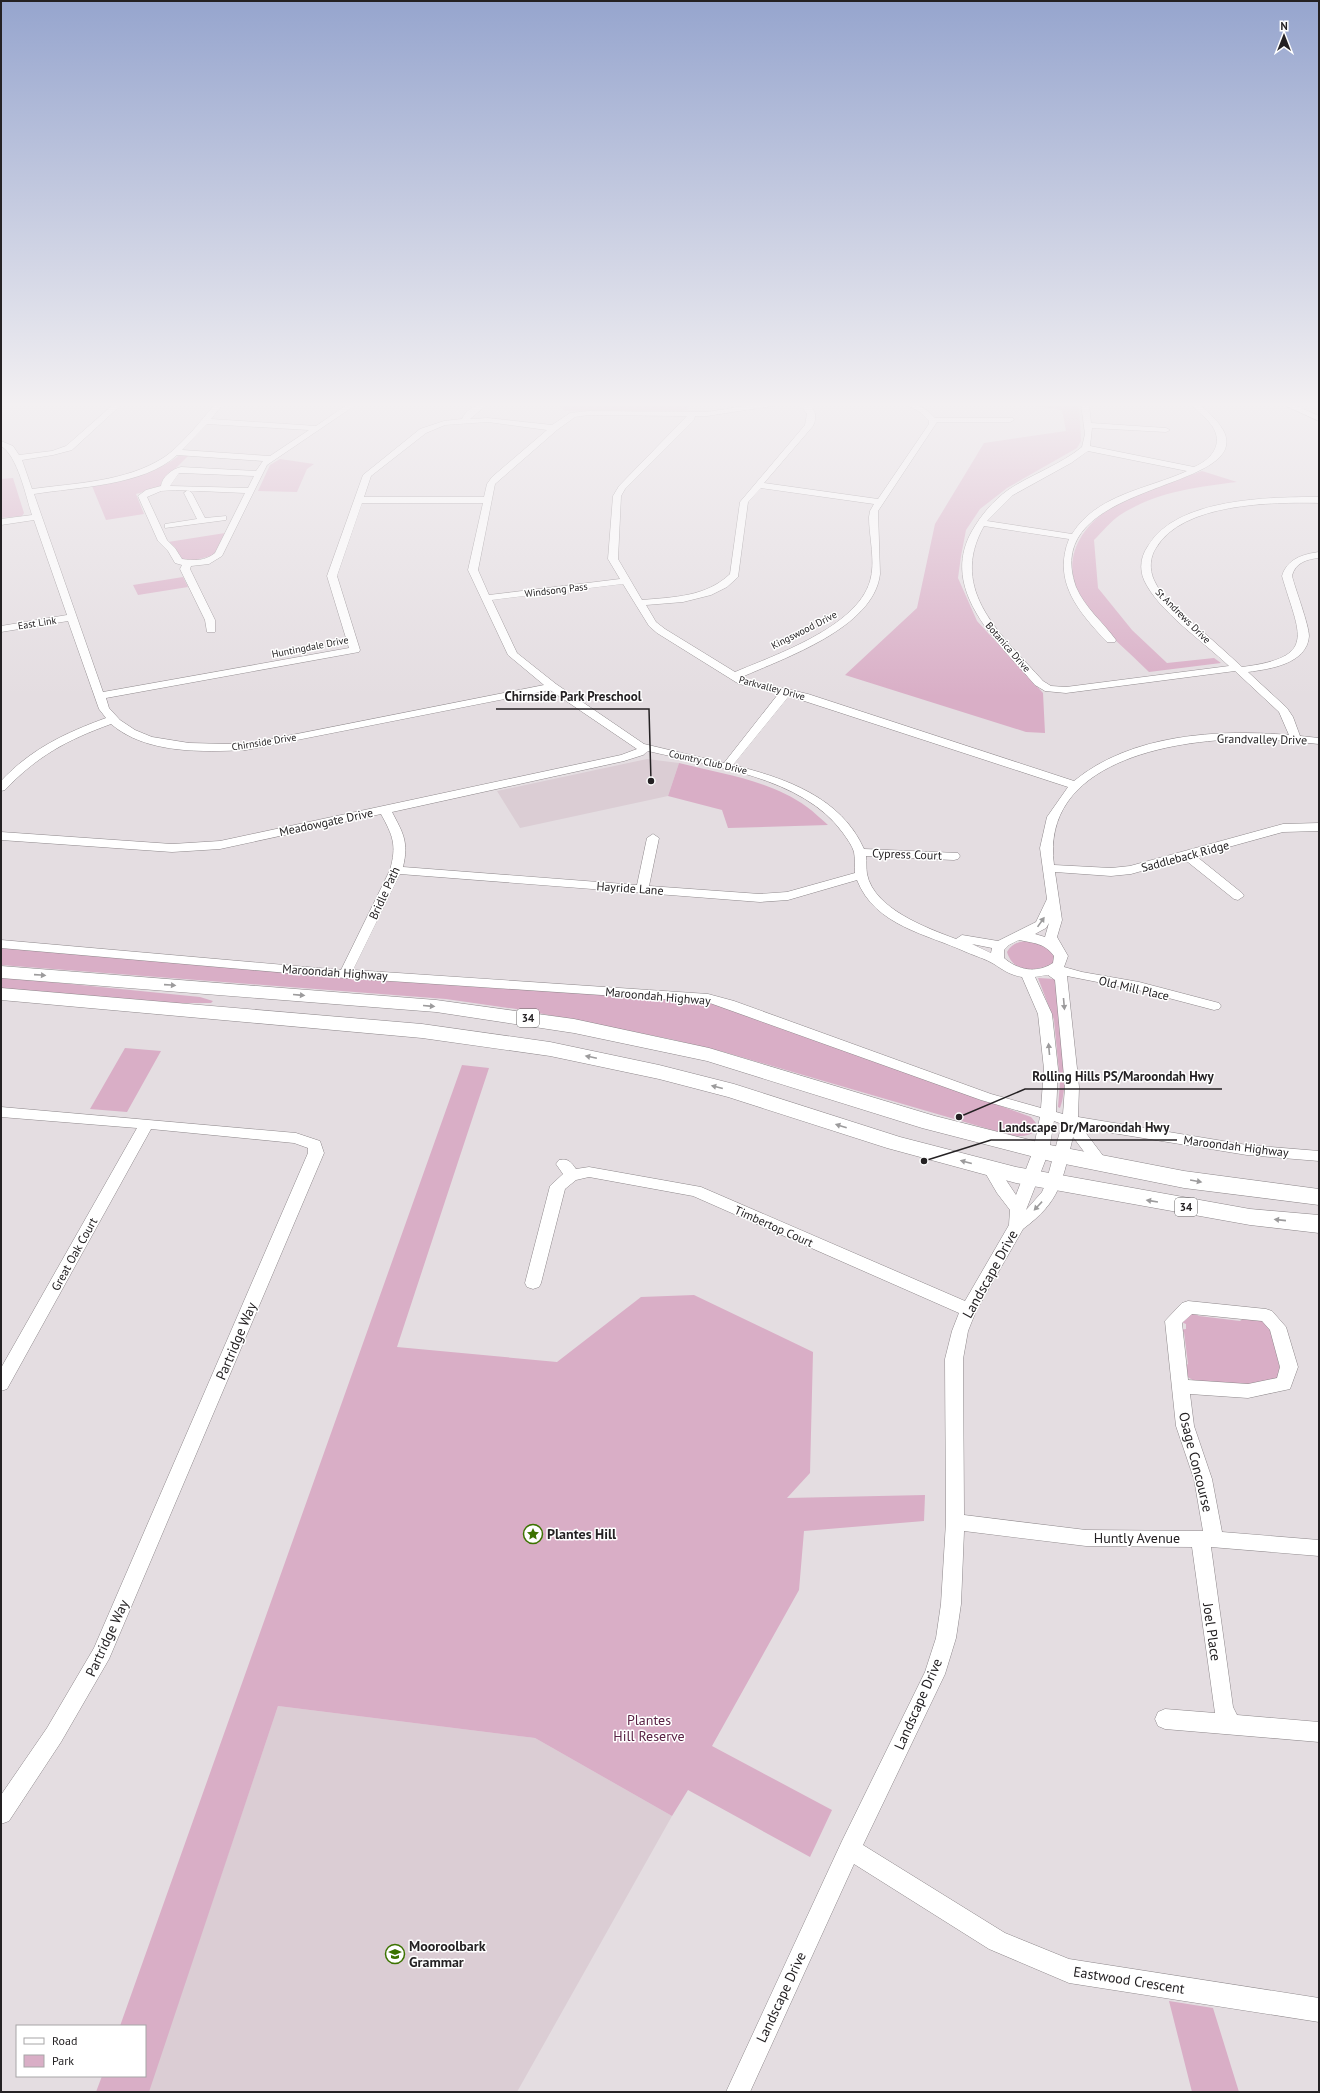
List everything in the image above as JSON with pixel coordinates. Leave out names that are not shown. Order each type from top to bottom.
[{"type":"highway","name":"Maroondah Highway","points":[[1,972],[436,1006],[506,1014],[554,1022],[710,1055],[960,1131],[1102,1165],[1206,1182],[1319,1197]]},
{"type":"highway","points":[[219,1013],[232,989]]},
{"type":"highway","name":"34","points":[[1,994],[422,1031],[550,1049],[659,1072],[734,1091],[895,1143],[991,1169],[1054,1183],[1242,1215],[1319,1224]]},
{"type":"street","points":[[1,788],[27,761],[46,747],[68,736],[111,720],[104,709],[31,502]]},
{"type":"street","points":[[145,502],[163,541],[172,550],[178,561],[187,563],[211,560],[218,557],[245,502]]},
{"type":"street","points":[[192,502],[202,521]]},
{"type":"street","name":"Huntingdale Drive","points":[[100,696],[355,650],[332,576],[357,502]]},
{"type":"street","name":"Country Club Drive","points":[[486,502],[473,570],[513,655],[552,686],[622,736],[645,748],[727,766],[776,780],[818,802],[840,820],[855,841],[860,852],[861,875],[865,886],[871,895],[882,906],[905,924],[1002,963]]},
{"type":"street","name":"Parkvalley Drive","points":[[618,502],[612,554],[616,566],[652,624],[733,677],[743,682],[804,696],[1074,785]]},
{"type":"street","points":[[640,603],[683,599],[708,593],[724,585],[735,575],[744,502]]},
{"type":"street","name":"Kingswood Drive","points":[[733,677],[822,635],[846,620],[864,604],[870,596],[875,579],[873,517],[879,502]]},
{"type":"street","name":"Botanica Drive","points":[[1000,502],[981,523],[968,547],[966,570],[971,595],[986,622],[1043,687],[1057,690],[1277,663],[1289,658],[1298,651],[1304,642],[1304,634],[1287,576],[1288,570],[1299,560],[1319,554]]},
{"type":"street","points":[[1112,636],[1088,616],[1074,594],[1070,584],[1066,560],[1073,537],[1093,517],[1116,502]]},
{"type":"street","name":"St Andrews Drive","points":[[1258,502],[1245,503],[1197,514],[1168,528],[1158,537],[1150,549],[1146,572],[1156,592],[1283,710],[1288,717],[1296,739]]},
{"type":"street","points":[[1,522],[36,517]]},
{"type":"street","points":[[168,526],[223,518]]},
{"type":"street","points":[[981,523],[1073,537]]},
{"type":"street","points":[[187,563],[185,569],[210,620],[210,630]]},
{"type":"street","name":"Windsong Pass","points":[[487,598],[626,581]]},
{"type":"street","name":"East Link","points":[[1,629],[73,617]]},
{"type":"street","name":"Chirnside Drive","points":[[111,720],[141,736],[164,743],[216,749],[246,747],[552,686]]},
{"type":"street","points":[[727,766],[786,692]]},
{"type":"street","name":"Grandvalley Drive","points":[[1055,947],[1051,937],[1056,920],[1046,848],[1050,821],[1058,805],[1074,785],[1099,768],[1119,758],[1164,745],[1219,737],[1247,736],[1319,741]]},
{"type":"street","name":"Meadowgate Drive","points":[[1,836],[149,847],[196,847],[220,845],[624,758],[640,753],[645,748]]},
{"type":"street","name":"Bridle Path","points":[[345,974],[396,870],[401,853],[401,840],[385,810]]},
{"type":"street","name":"Saddleback Ridge","points":[[1049,868],[1122,871],[1187,855],[1283,828],[1319,827]]},
{"type":"street","points":[[642,888],[653,838]]},
{"type":"street","name":"Cypress Court","points":[[860,852],[954,856]]},
{"type":"street","points":[[1187,855],[1238,896]]},
{"type":"street","name":"Hayride Lane","points":[[396,870],[774,897],[801,893],[861,875]]},
{"type":"street","points":[[1020,937],[1032,932],[1042,924],[1053,899]]},
{"type":"street","name":"Country Club Drive","points":[[932,935],[1000,945]]},
{"type":"street","points":[[1020,937],[1039,939],[1055,947],[1061,956],[1059,965],[1053,970],[1040,974],[1027,974],[1013,970],[1002,963],[997,954],[1000,945],[1012,938],[1020,937]]},
{"type":"street","name":"Maroondah Highway","points":[[1,944],[345,974],[708,998],[729,1004],[986,1097],[1070,1121],[1247,1150],[1319,1156]]},
{"type":"street","points":[[1051,1153],[1070,1121],[1072,1087],[1062,980],[1061,977],[1053,970]]},
{"type":"street","name":"Old Mill Place","points":[[1053,970],[1071,975],[1128,984],[1192,1003],[1214,1006]]},
{"type":"street","points":[[1027,974],[1045,1014],[1051,1069],[1048,1115],[1051,1153]]},
{"type":"street","name":"Partridge Way","points":[[1,1112],[296,1138],[315,1145],[316,1152],[102,1653],[63,1724],[38,1762],[1,1813]]},
{"type":"street","points":[[1070,1121],[1091,1152],[1102,1165]]},
{"type":"street","name":"Great Oak Court","points":[[1,1384],[147,1124]]},
{"type":"street","name":"Landscape Drive","points":[[738,2092],[850,1849],[935,1674],[946,1638],[951,1604],[956,1522],[954,1359],[960,1331],[968,1310],[1017,1217],[1031,1178],[1051,1153]]},
{"type":"street","name":"Landscape Drive","points":[[1017,1217],[1028,1217],[1049,1194],[1054,1183],[1051,1153]]},
{"type":"street","name":"Timbertop Court","points":[[533,1283],[555,1192],[563,1181],[568,1169],[581,1172],[601,1173],[696,1191],[968,1310]]},
{"type":"street","points":[[991,1169],[1017,1217]]},
{"type":"street","name":"Osage Concourse","points":[[1180,1386],[1213,1390],[1248,1391],[1284,1384],[1289,1367],[1278,1327],[1266,1315],[1188,1307],[1173,1321],[1180,1386],[1185,1426],[1203,1479],[1207,1538]]},
{"type":"street","name":"Huntly Avenue","points":[[956,1522],[1086,1538],[1207,1538],[1319,1548]]},
{"type":"street","name":"Joel Place","points":[[1207,1538],[1222,1709],[1231,1724]]},
{"type":"street","points":[[1165,1719],[1319,1732]]},
{"type":"street","name":"Eastwood Crescent","points":[[850,1849],[997,1941],[1069,1971],[1319,2010]]},
{"type":"shaded area","points":[[647,759],[679,763],[668,796],[520,828],[497,791]]},
{"type":"shaded area","name":"Mooroolbark Grammar","points":[[278,1706],[535,1738],[672,1816],[517,2092],[148,2092]]},
{"type":"green space","points":[[1,502],[20,502],[24,513],[22,516],[1,518]]},
{"type":"green space","points":[[98,502],[139,502],[144,514],[106,520]]},
{"type":"green space","points":[[949,502],[989,502],[980,509],[966,530],[958,578],[977,621],[1043,693],[1045,733],[1026,732],[845,675],[917,608],[935,524]]},
{"type":"green space","points":[[1121,502],[1146,502],[1120,515],[1094,540],[1098,588],[1132,630],[1167,663],[1214,658],[1221,663],[1149,672],[1108,633],[1086,607],[1073,578],[1072,565],[1075,551],[1080,539],[1088,527]]},
{"type":"green space","points":[[225,533],[214,555],[192,561],[182,559],[176,549],[168,542]]},
{"type":"green space","points":[[183,577],[188,587],[138,595],[133,585]]},
{"type":"green space","points":[[679,763],[745,779],[777,790],[807,807],[828,825],[728,828],[722,810],[668,796]]},
{"type":"green space","points":[[1030,941],[1039,942],[1055,954],[1054,963],[1034,969],[1020,968],[1015,965],[1007,952],[1011,946],[1017,943]]},
{"type":"green space","points":[[1,948],[695,1001],[721,1005],[1031,1117],[1036,1123],[1035,1131],[1031,1134],[1022,1136],[999,1132],[724,1052],[670,1039],[523,1010],[446,999],[1,965]]},
{"type":"green space","points":[[1,977],[200,997],[213,1001],[211,1003],[161,1003],[1,989]]},
{"type":"green space","points":[[1038,978],[1056,979],[1065,1063],[1065,1081],[1060,1108],[1058,1107],[1060,1082],[1054,1020]]},
{"type":"green space","points":[[125,1048],[161,1051],[127,1112],[90,1109]]},
{"type":"green space","name":"Plantes Hill Reserve","points":[[462,1065],[489,1068],[397,1347],[557,1362],[641,1297],[694,1295],[813,1352],[810,1473],[787,1498],[925,1495],[924,1521],[804,1531],[799,1590],[712,1746],[832,1810],[810,1857],[688,1790],[672,1816],[535,1738],[278,1706],[149,2092],[96,2092],[102,2077],[146,2077],[146,2025],[120,2025]]},
{"type":"green space","points":[[1192,1312],[1199,1316],[1240,1321],[1245,1317],[1258,1318],[1269,1324],[1280,1368],[1277,1379],[1266,1385],[1196,1382],[1186,1376],[1182,1368],[1188,1364],[1184,1332],[1180,1330],[1186,1329],[1186,1324],[1176,1320]]},
{"type":"green space","points":[[1169,2001],[1213,2008],[1239,2092],[1192,2092]]},
{"type":"place","name":"Chirnside Park Preschool","points":[[651,781]]},
{"type":"place","name":"Rolling Hills PS/Maroondah Hwy","points":[[959,1117]]},
{"type":"place","name":"Landscape Dr/Maroondah Hwy","points":[[924,1161]]},
{"type":"place","name":"Plantes Hill","points":[[533,1534]]},
{"type":"place","name":"Mooroolbark Grammar","points":[[395,1954]]}]
